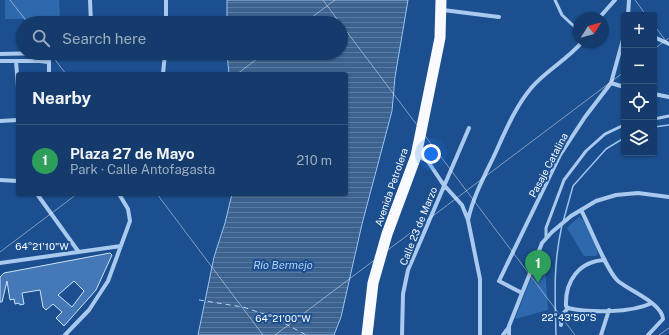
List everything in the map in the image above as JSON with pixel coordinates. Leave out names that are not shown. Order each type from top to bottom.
[{"type":"highway","name":"Avenida Petrolera","points":[[367,335],[375,276],[387,234],[416,156],[440,38],[441,5]]},
{"type":"street","points":[[90,0],[91,16]]},
{"type":"street","points":[[166,0],[166,16]]},
{"type":"street","points":[[604,12],[615,0]]},
{"type":"street","points":[[628,12],[629,0]]},
{"type":"street","points":[[441,5],[499,17]]},
{"type":"street","points":[[657,38],[669,44]]},
{"type":"street","name":"Pasaje Catalina","points":[[522,293],[499,281],[560,155],[585,117],[611,83],[621,47]]},
{"type":"street","points":[[468,220],[472,202],[514,112],[547,71],[577,48]]},
{"type":"street","points":[[0,54],[16,54]]},
{"type":"street","points":[[163,72],[164,60]]},
{"type":"street","points":[[16,61],[17,72]]},
{"type":"street","points":[[0,62],[48,62],[49,72]]},
{"type":"street","points":[[611,83],[621,86]]},
{"type":"street","points":[[657,94],[669,96]]},
{"type":"street","points":[[0,121],[16,120]]},
{"type":"street","name":"Calle 23 de Marzo","points":[[402,335],[403,294],[408,270],[443,184],[469,128]]},
{"type":"street","points":[[416,156],[426,160],[443,184],[462,205],[468,220],[480,279],[480,335]]},
{"type":"street","points":[[0,180],[16,181]]},
{"type":"street","points":[[503,335],[509,326],[542,243],[552,232],[571,216],[596,201],[616,195],[638,193],[669,197]]},
{"type":"street","points":[[38,196],[78,251]]},
{"type":"street","points":[[65,335],[89,310],[104,288],[121,246],[130,217],[120,196]]},
{"type":"street","points":[[581,210],[616,280],[652,303],[663,314],[663,320],[648,335]]},
{"type":"street","points":[[0,263],[121,246]]},
{"type":"street","points":[[568,308],[566,306],[567,288],[571,279],[585,264],[596,260],[605,260]]},
{"type":"street","points":[[568,308],[577,310],[628,310],[645,307],[652,303]]},
{"type":"street","points":[[561,325],[562,315],[568,308]]},
{"type":"street","points":[[601,335],[609,310]]},
{"type":"street","points":[[509,326],[509,335]]},
{"type":"lane","points":[[555,0],[562,15],[573,25]]},
{"type":"lane","points":[[657,118],[669,116]]},
{"type":"lane","points":[[546,239],[546,228],[564,180],[586,151],[605,134],[621,126]]},
{"type":"shaded area","points":[[5,0],[59,0],[60,16],[16,16],[16,19],[5,19]]},
{"type":"shaded area","points":[[579,217],[586,224],[591,233],[598,253],[596,256],[584,256],[567,228]]},
{"type":"shaded area","points":[[540,255],[544,256],[548,310],[515,319]]},
{"type":"water","name":"Río Bermejo","points":[[227,0],[408,0],[395,77],[392,111],[362,224],[341,317],[334,335],[198,335],[214,257],[232,196],[348,196],[348,72],[229,72],[228,60],[348,60],[348,16],[227,16]]},
{"type":"building","points":[[110,253],[112,255],[96,290],[64,326],[56,318],[62,312],[53,304],[46,310],[43,307],[40,290],[22,293],[24,304],[15,304],[14,299],[10,300],[7,281],[2,302],[0,302],[0,277],[4,273]],"holes":[[[74,281],[84,291],[72,307],[58,295]]]},
{"type":"waterway","points":[[657,127],[669,125]]},
{"type":"waterway","points":[[563,222],[573,186],[606,149],[621,140]]},
{"type":"waterway","points":[[556,335],[556,267],[562,225]]},
{"type":"ferry route","points":[[199,300],[243,307],[273,317],[306,335]]},
{"type":"place","name":"Plaza 27 de Mayo","points":[[538,283]]}]
